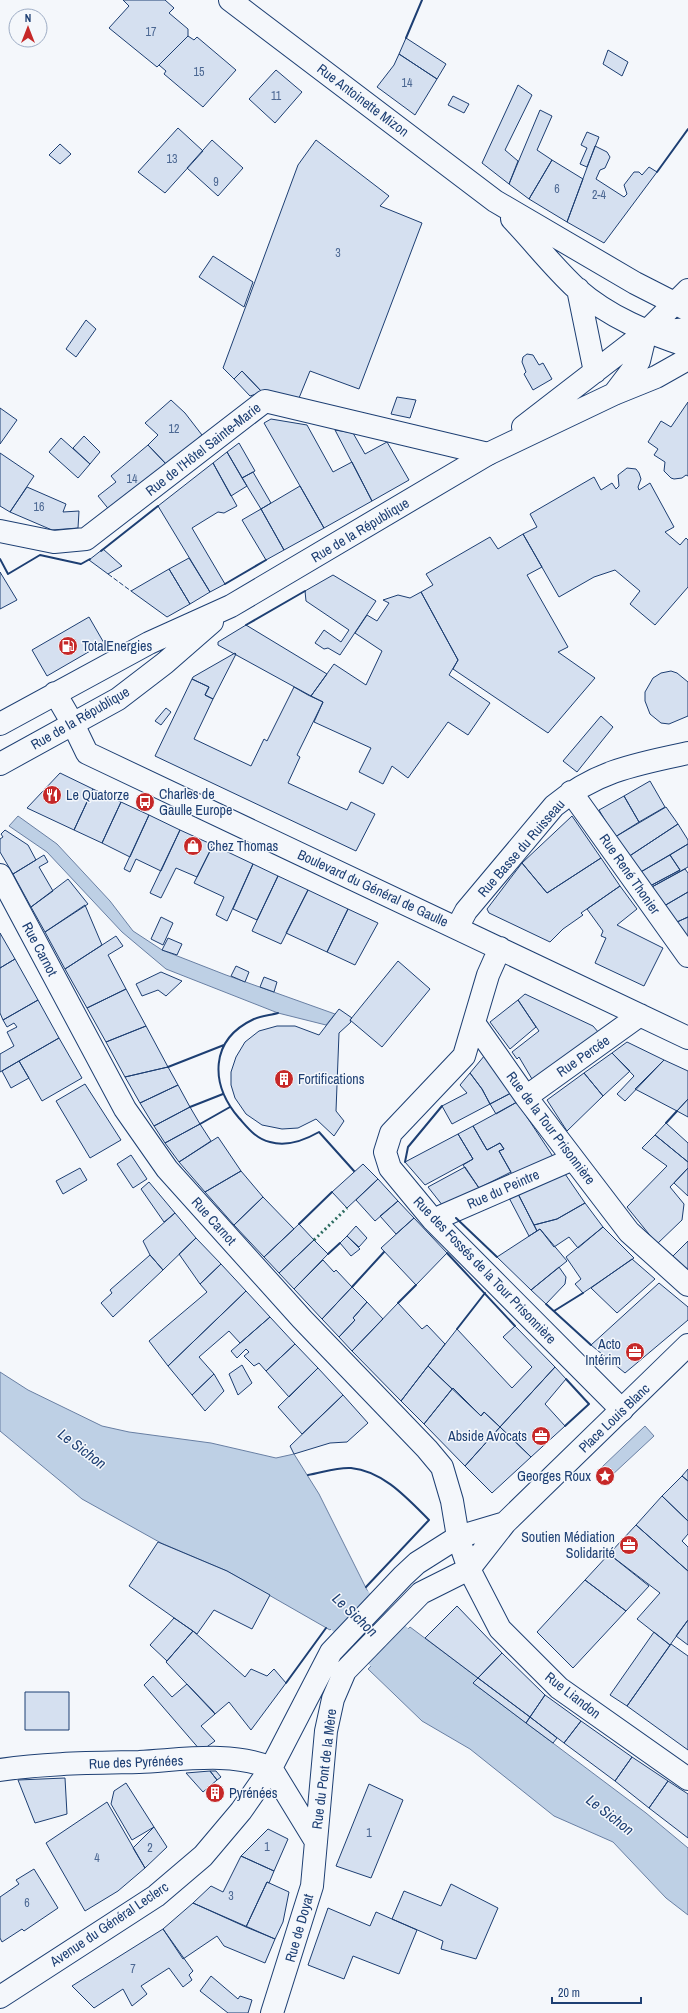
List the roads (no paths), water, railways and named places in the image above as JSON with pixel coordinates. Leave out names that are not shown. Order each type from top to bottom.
[{"type":"main road","name":"Rue Antoinette Mizon","points":[[230,0],[495,201],[635,283],[684,302]]},
{"type":"main road","name":"Rue Antoinette Mizon","points":[[495,201],[578,289],[617,317],[646,332],[688,346]]},
{"type":"main road","points":[[578,289],[595,372]]},
{"type":"main road","name":"Rue de la République","points":[[488,454],[684,302]]},
{"type":"main road","points":[[614,394],[639,361],[646,332],[688,329]]},
{"type":"main road","name":"Rue de la République","points":[[0,724],[150,643],[231,606],[488,454],[614,394],[656,377],[688,359]]},
{"type":"main road","name":"Rue de l'Hôtel Sainte-Marie","points":[[0,531],[54,542],[86,539],[265,401],[488,454]]},
{"type":"main road","name":"Rue de la République","points":[[0,764],[118,699],[165,663],[231,606]]},
{"type":"main road","name":"Boulevard du Général de Gaulle","points":[[55,693],[73,724],[87,753],[688,1038]]},
{"type":"main road","name":"Rue Basse du Ruisseau","points":[[457,928],[466,911],[554,806],[571,792],[593,779],[638,764],[688,753]]},
{"type":"main road","name":"Rue René Thonier","points":[[571,792],[688,956]]},
{"type":"main road","name":"Rue Carnot","points":[[0,875],[125,1109],[167,1169],[302,1319],[427,1449],[442,1467],[452,1501],[458,1537],[468,1569]]},
{"type":"main road","points":[[474,1023],[488,975],[500,948]]},
{"type":"main road","name":"Rue Percée","points":[[526,1097],[640,1015]]},
{"type":"main road","name":"Rue de la Tour Prisonnière","points":[[474,1023],[526,1097],[629,1232],[688,1285]]},
{"type":"main road","name":"Rue des Fossés de la Tour Prisonnière","points":[[474,1023],[464,1056],[391,1133],[386,1152],[390,1168],[433,1220],[622,1410]]},
{"type":"main road","name":"Rue du Peintre","points":[[433,1220],[573,1159]]},
{"type":"main road","name":"Place Louis Blanc","points":[[468,1569],[505,1523],[688,1345]]},
{"type":"main road","name":"Place Louis Blanc","points":[[458,1537],[505,1523]]},
{"type":"main road","name":"Rue du Pont de la Mère","points":[[271,1768],[331,1652],[417,1563],[458,1537]]},
{"type":"main road","name":"Rue du Pont de la Mère","points":[[315,1840],[326,1731],[333,1699],[345,1671],[421,1593],[468,1569]]},
{"type":"main road","name":"Rue Liandon","points":[[468,1569],[500,1629],[559,1688],[688,1779]]},
{"type":"main road","name":"Rue des Pyrénées","points":[[0,1770],[30,1766],[213,1759],[256,1761],[271,1768]]},
{"type":"main road","points":[[271,1768],[315,1840]]},
{"type":"main road","name":"Avenue du Général Leclerc","points":[[0,1997],[156,1896],[203,1856],[241,1811],[271,1768]]},
{"type":"main road","name":"Rue de Doyat","points":[[272,2013],[312,1886],[315,1840]]},
{"type":"water","points":[[18,816],[57,844],[110,901],[133,931],[162,950],[226,975],[335,1014],[326,1025],[278,1013],[166,969],[122,932],[47,852],[9,826]]},
{"type":"water","points":[[0,1372],[28,1390],[102,1426],[129,1432],[211,1443],[276,1458],[294,1454],[319,1494],[368,1592],[330,1630],[227,1571],[161,1543],[82,1499],[0,1431]]},
{"type":"water","points":[[645,1426],[654,1436],[611,1476],[602,1467]]},
{"type":"water","points":[[410,1627],[478,1678],[473,1683],[646,1813],[688,1848],[688,1915],[666,1898],[613,1842],[554,1816],[470,1749],[422,1721],[368,1669]]},
{"type":"waterway","name":"Le Sichon","points":[[296,1561],[399,1656],[447,1692]]},
{"type":"place","name":"TotalEnergies","points":[[68,646]]},
{"type":"place","name":"Le Quatorze","points":[[52,795]]},
{"type":"place","name":"Charles de Gaulle Europe","points":[[145,802]]},
{"type":"place","name":"Chez Thomas","points":[[193,846]]},
{"type":"place","name":"Fortifications","points":[[284,1079]]},
{"type":"place","name":"Acto Intérim","points":[[635,1352]]},
{"type":"place","name":"Abside Avocats","points":[[541,1436]]},
{"type":"place","name":"Georges Roux","points":[[605,1476]]},
{"type":"place","name":"Soutien Médiation Solidarité","points":[[629,1545]]},
{"type":"place","name":"Pyrénées","points":[[215,1793]]}]
